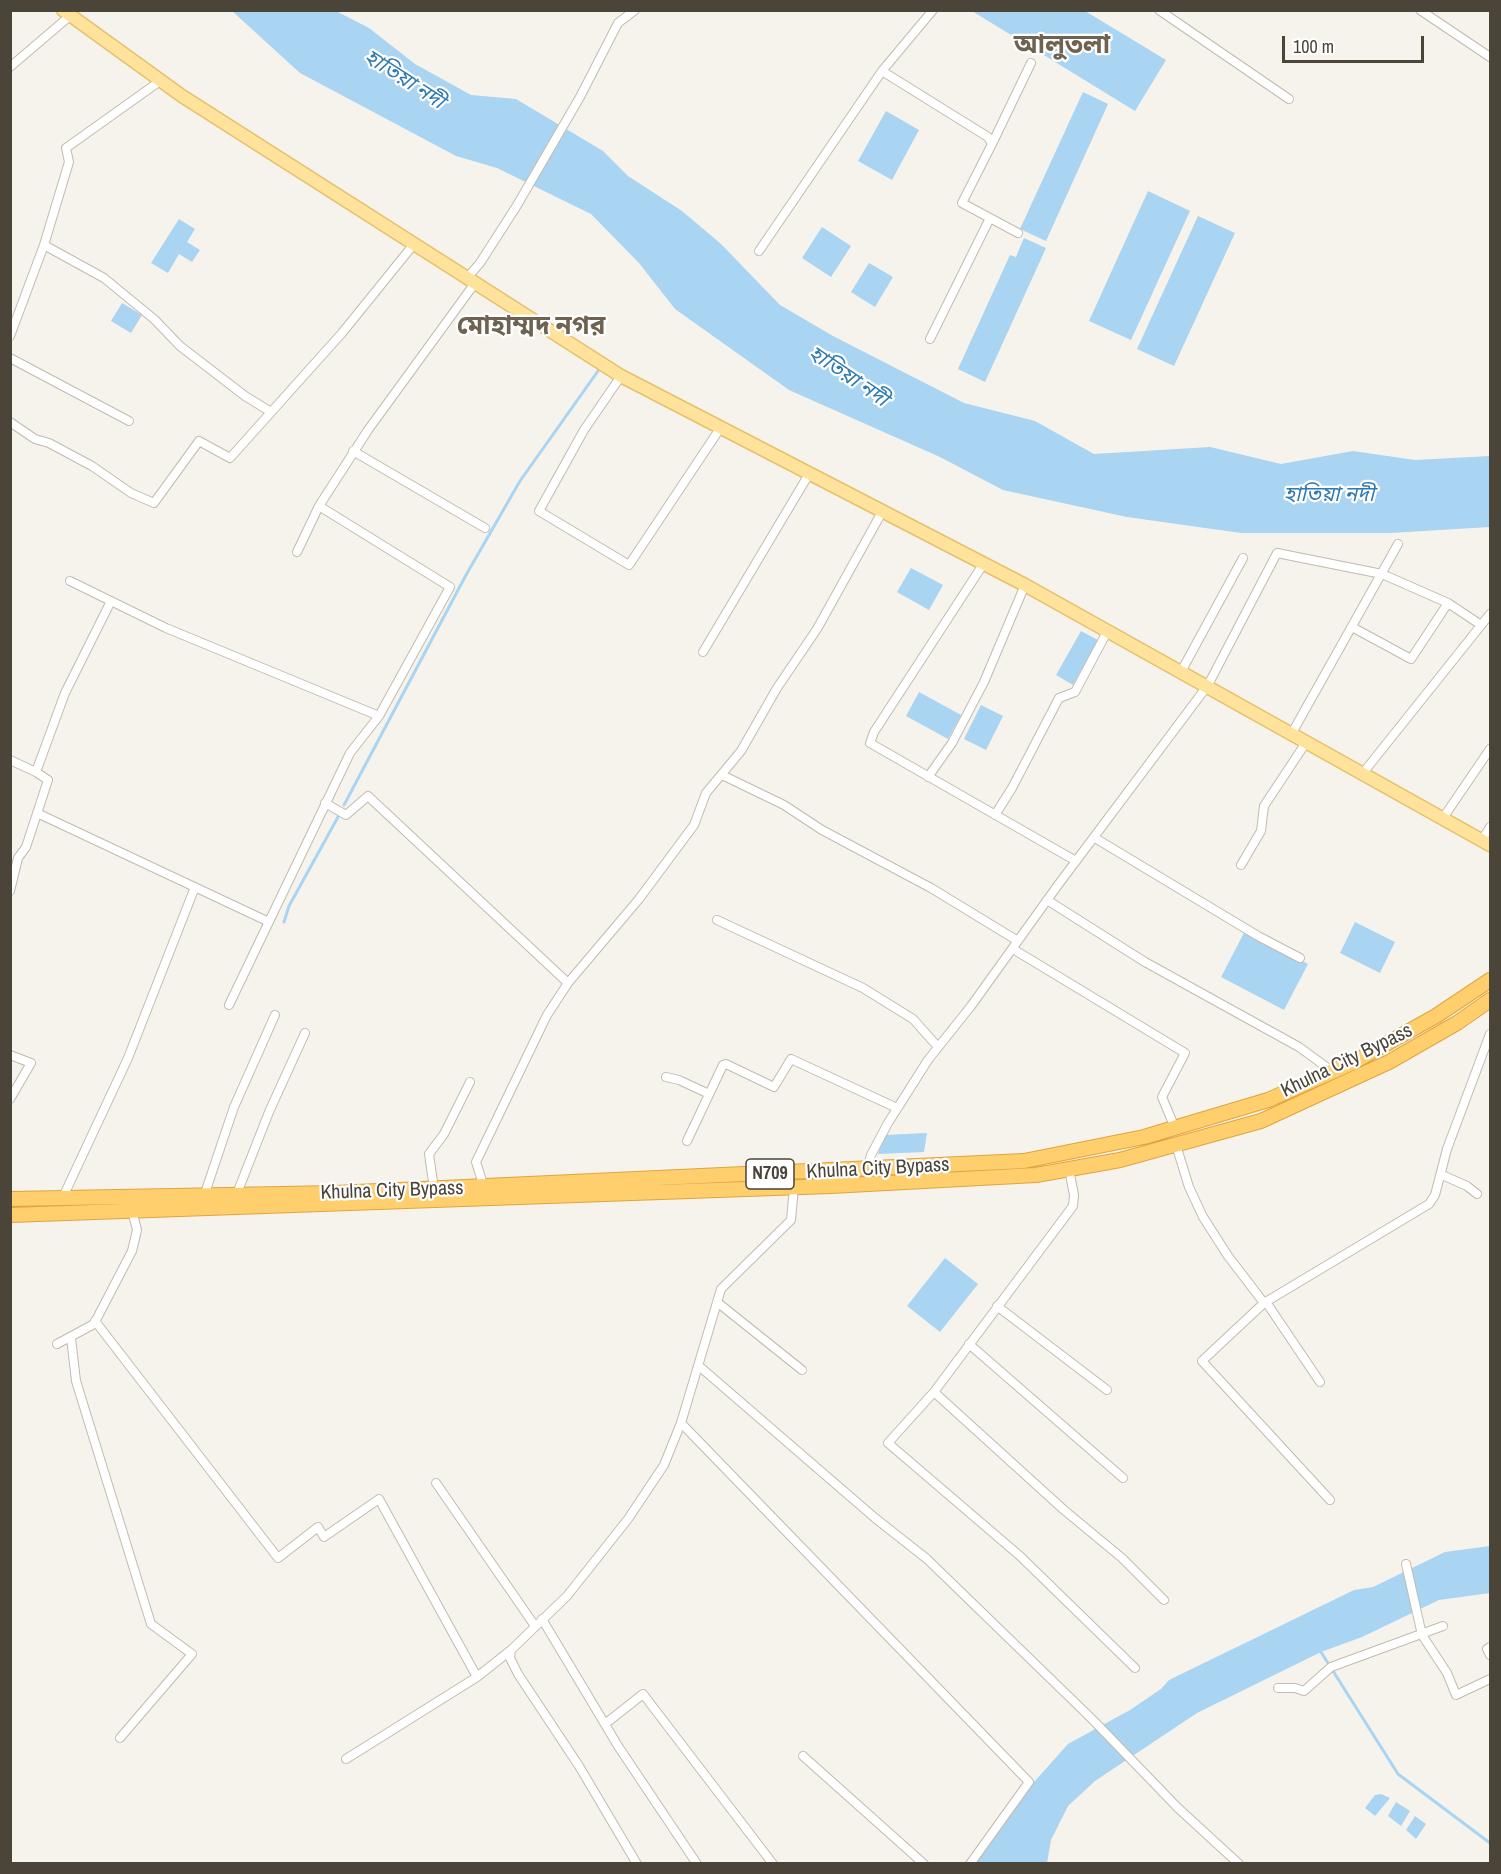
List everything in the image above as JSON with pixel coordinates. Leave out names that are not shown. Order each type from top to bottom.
[{"type":"highway","name":"Khulna City Bypass","points":[[10,1199],[236,1196],[434,1189],[1024,1161],[1144,1137],[1268,1100],[1332,1071],[1436,1016],[1491,980]]},
{"type":"highway","name":"Khulna City Bypass","points":[[10,1215],[794,1187],[1036,1175],[1120,1160],[1261,1121],[1378,1067],[1458,1023],[1491,1000]]},
{"type":"main road","points":[[67,13],[160,81],[621,376],[1025,585],[1182,670],[1486,843]]},
{"type":"street","points":[[297,552],[319,506],[353,451],[471,281],[516,207],[580,97],[618,23],[635,10]]},
{"type":"street","points":[[759,252],[882,71],[933,10]]},
{"type":"street","points":[[1159,10],[1243,70],[1289,99]]},
{"type":"street","points":[[1420,10],[1491,57]]},
{"type":"street","points":[[10,67],[67,13]]},
{"type":"street","points":[[1018,233],[962,203],[1031,63]]},
{"type":"street","points":[[882,71],[988,137],[992,144]]},
{"type":"street","points":[[10,336],[44,245],[69,162],[66,148],[160,81]]},
{"type":"street","points":[[930,339],[990,218]]},
{"type":"street","points":[[10,422],[35,439],[49,443],[92,466],[131,493],[154,503],[199,441],[230,458],[342,333],[414,244]]},
{"type":"street","points":[[44,245],[104,278],[154,319],[180,346],[245,396],[271,412]]},
{"type":"street","points":[[10,358],[129,421]]},
{"type":"street","points":[[621,376],[585,430],[539,511],[629,565],[721,427]]},
{"type":"street","points":[[353,451],[485,528]]},
{"type":"street","points":[[704,652],[809,474]]},
{"type":"street","points":[[229,1005],[246,972],[267,921],[350,753],[379,716],[450,587],[319,506]]},
{"type":"street","points":[[484,1187],[476,1162],[547,1015],[568,983],[646,890],[694,825],[706,793],[741,751],[777,688],[817,629],[882,512]]},
{"type":"street","points":[[1292,733],[1398,544]]},
{"type":"street","points":[[867,1170],[871,1155],[897,1108],[938,1047],[1208,685],[1277,554],[1382,574],[1448,603],[1481,625]]},
{"type":"street","points":[[1182,670],[1243,558]]},
{"type":"street","points":[[984,563],[874,732],[870,743],[1076,861]]},
{"type":"street","points":[[70,581],[166,628],[379,716]]},
{"type":"street","points":[[928,777],[952,743],[984,682],[1025,585]]},
{"type":"street","points":[[36,772],[65,693],[111,602]]},
{"type":"street","points":[[1352,627],[1411,659],[1448,603]]},
{"type":"street","points":[[1363,773],[1491,614]]},
{"type":"street","points":[[995,815],[1012,788],[1059,698],[1075,692],[1108,630]]},
{"type":"street","points":[[1241,865],[1261,831],[1264,806],[1307,741]]},
{"type":"street","points":[[1443,818],[1491,749]]},
{"type":"street","points":[[10,760],[48,780],[26,847],[14,857],[10,891]]},
{"type":"street","points":[[722,775],[784,805],[822,830],[931,888],[1018,941]]},
{"type":"street","points":[[325,803],[346,815],[368,796],[568,983]]},
{"type":"street","points":[[37,813],[267,921]]},
{"type":"street","points":[[1486,843],[1491,827]]},
{"type":"street","points":[[1095,838],[1258,936],[1300,958]]},
{"type":"street","points":[[63,1197],[128,1058],[195,887]]},
{"type":"street","points":[[1047,900],[1145,962],[1299,1047],[1332,1071]]},
{"type":"street","points":[[717,920],[863,988],[913,1019],[938,1047]]},
{"type":"street","points":[[1013,949],[1185,1053],[1162,1097],[1175,1128]]},
{"type":"street","points":[[204,1196],[234,1107],[275,1015]]},
{"type":"street","points":[[236,1196],[269,1112],[305,1033]]},
{"type":"street","points":[[1330,1500],[1202,1361],[1265,1302],[1424,1209],[1435,1195],[1448,1149],[1491,1034]]},
{"type":"street","points":[[10,1055],[31,1063],[10,1099]]},
{"type":"street","points":[[687,1141],[723,1065],[726,1064],[774,1087],[791,1059],[897,1108]]},
{"type":"street","points":[[666,1077],[679,1080],[709,1094]]},
{"type":"street","points":[[434,1189],[429,1154],[444,1134],[470,1082]]},
{"type":"street","points":[[1176,1145],[1203,1217],[1228,1256],[1265,1302],[1320,1382]]},
{"type":"street","points":[[1069,1169],[1074,1195],[1073,1206],[934,1392],[888,1443],[1020,1556],[1135,1668]]},
{"type":"street","points":[[1442,1175],[1467,1186],[1477,1194]]},
{"type":"street","points":[[346,1759],[477,1677],[511,1650],[567,1596],[628,1519],[664,1465],[681,1423],[721,1289],[791,1220],[794,1187]]},
{"type":"street","points":[[57,1344],[71,1338],[95,1322],[132,1251],[137,1230],[132,1210]]},
{"type":"street","points":[[717,1302],[802,1370]]},
{"type":"street","points":[[997,1306],[1107,1390]]},
{"type":"street","points":[[95,1322],[278,1558],[318,1527],[324,1537],[379,1499],[477,1677]]},
{"type":"street","points":[[71,1338],[76,1381],[151,1624],[192,1654],[120,1738]]},
{"type":"street","points":[[969,1344],[1123,1479]]},
{"type":"street","points":[[699,1366],[875,1518],[927,1559],[1239,1863]]},
{"type":"street","points":[[934,1392],[1064,1510],[1122,1558],[1164,1600]]},
{"type":"street","points":[[681,1423],[1029,1782],[970,1863]]},
{"type":"street","points":[[436,1483],[535,1626]]},
{"type":"street","points":[[1407,1566],[1422,1635],[1447,1673],[1456,1695],[1491,1679]]},
{"type":"street","points":[[542,1619],[605,1724],[697,1863]]},
{"type":"street","points":[[1278,1688],[1295,1688],[1304,1691],[1331,1667],[1393,1642],[1422,1635],[1443,1626]]},
{"type":"street","points":[[1491,1647],[1487,1649],[1491,1655]]},
{"type":"street","points":[[511,1650],[510,1658],[518,1674],[579,1766],[637,1863]]},
{"type":"street","points":[[605,1724],[643,1694],[774,1863]]},
{"type":"street","points":[[803,1756],[924,1863]]},
{"type":"water","name":"হাতিয়া নদী","points":[[232,11],[336,11],[369,28],[415,64],[471,95],[516,99],[603,151],[628,176],[682,211],[721,244],[780,305],[833,336],[964,403],[1035,421],[1094,454],[1210,447],[1281,464],[1353,451],[1415,460],[1490,456],[1490,527],[1390,533],[1241,533],[1127,517],[1003,490],[940,457],[789,390],[675,309],[639,263],[591,214],[497,168],[456,156],[300,73]]},
{"type":"water","points":[[972,11],[1085,11],[1166,60],[1135,111]]},
{"type":"water","points":[[1083,92],[1108,104],[1046,241],[1020,229]]},
{"type":"water","points":[[886,111],[919,130],[892,180],[858,161]]},
{"type":"water","points":[[1148,191],[1190,211],[1131,340],[1089,321]]},
{"type":"water","points":[[1198,216],[1235,233],[1174,366],[1137,349]]},
{"type":"water","points":[[179,219],[195,229],[187,242],[200,250],[192,262],[179,254],[168,273],[151,263]]},
{"type":"water","points":[[822,227],[851,246],[831,277],[802,258]]},
{"type":"water","points":[[1024,238],[1046,248],[985,382],[958,369],[1010,255],[1016,257]]},
{"type":"water","points":[[869,263],[893,277],[875,307],[851,292]]},
{"type":"water","points":[[122,303],[142,315],[131,333],[111,321]]},
{"type":"water","points":[[911,568],[943,585],[929,610],[897,592]]},
{"type":"water","points":[[1081,631],[1098,640],[1073,685],[1056,675]]},
{"type":"water","points":[[919,692],[961,715],[948,739],[906,716]]},
{"type":"water","points":[[981,705],[1003,716],[986,750],[964,739]]},
{"type":"water","points":[[1355,922],[1395,942],[1380,973],[1340,953]]},
{"type":"water","points":[[1245,931],[1308,964],[1284,1010],[1221,977]]},
{"type":"water","points":[[927,1133],[924,1152],[878,1154],[885,1135]]},
{"type":"water","points":[[945,1258],[978,1284],[940,1332],[907,1306]]},
{"type":"water","points":[[1490,1546],[1490,1593],[1439,1600],[1362,1637],[1321,1652],[1197,1713],[1095,1781],[1068,1806],[1051,1840],[1047,1863],[973,1864],[1026,1791],[1068,1744],[1130,1710],[1161,1689],[1169,1680],[1354,1590],[1373,1587],[1445,1552]]},
{"type":"water","points":[[1381,1794],[1390,1798],[1375,1816],[1365,1808],[1375,1795]]},
{"type":"water","points":[[1396,1802],[1410,1811],[1401,1826],[1388,1816]]},
{"type":"water","points":[[1415,1816],[1426,1824],[1416,1839],[1406,1830]]},
{"type":"waterway","points":[[344,805],[466,575],[520,481],[598,371]]},
{"type":"waterway","points":[[284,922],[289,906],[338,817]]},
{"type":"waterway","points":[[1321,1652],[1398,1774],[1490,1843]]},
{"type":"district","name":"আলুতলা","points":[[1062,46]]},
{"type":"district","name":"মোহাম্মদ নগর","points":[[531,327]]}]
